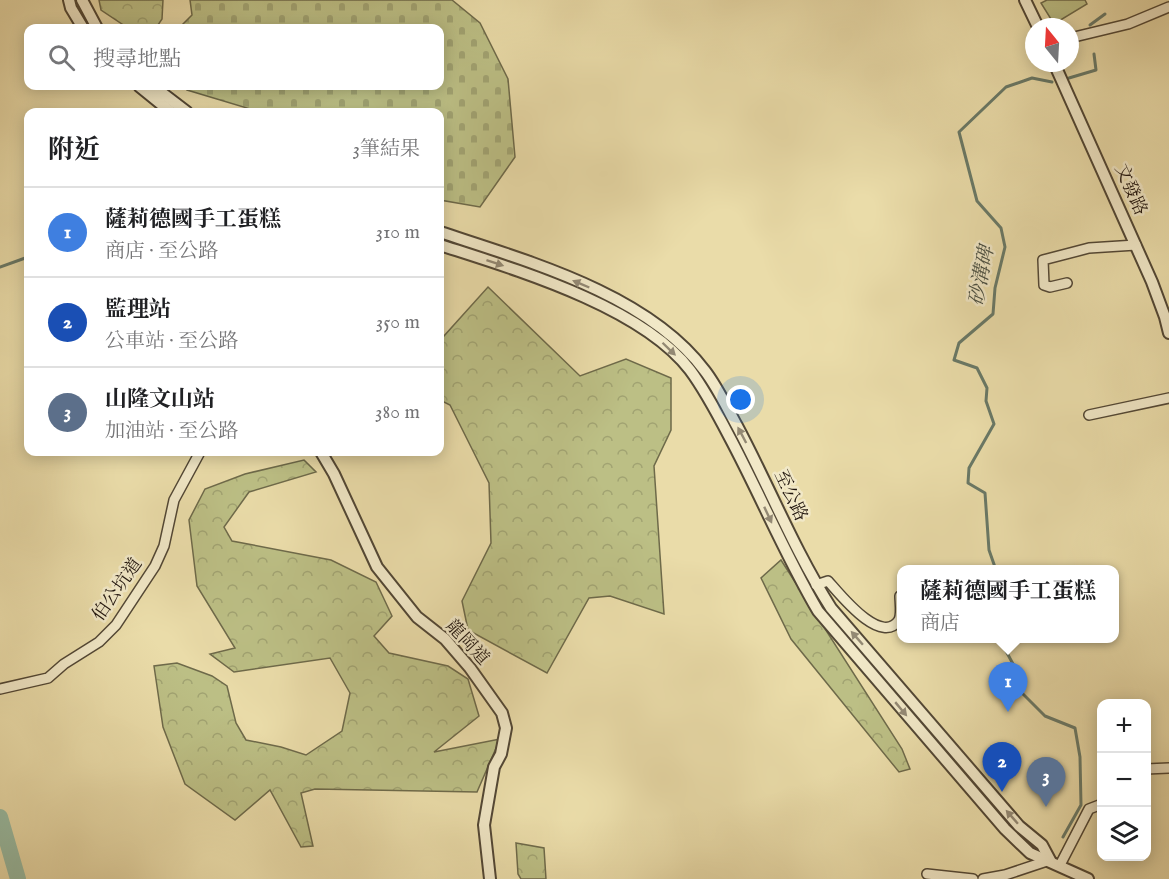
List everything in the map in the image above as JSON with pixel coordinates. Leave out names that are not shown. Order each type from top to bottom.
[{"type":"street","points":[[69,0],[81,24]]},
{"type":"street","points":[[82,0],[95,24]]},
{"type":"street","points":[[1025,0],[1034,18]]},
{"type":"street","points":[[1079,36],[1128,24],[1169,7]]},
{"type":"street","name":"文發路","points":[[1058,72],[1136,245],[1164,312],[1169,333]]},
{"type":"street","points":[[144,90],[166,108]]},
{"type":"street","points":[[158,90],[181,108]]},
{"type":"street","name":"至公路","points":[[444,234],[631,307],[669,332],[706,372],[753,455],[763,490],[800,579],[818,611],[1005,829],[1030,853],[1088,879]]},
{"type":"street","name":"至公路","points":[[444,245],[530,268],[624,317],[663,343],[688,368],[710,400],[831,608],[1019,826],[1042,845],[1050,860]]},
{"type":"street","points":[[1067,283],[1050,287],[1044,285],[1043,260],[1089,248],[1136,245]]},
{"type":"street","points":[[624,317],[631,307]]},
{"type":"street","points":[[1089,415],[1169,399]]},
{"type":"street","name":"伯公坑道","points":[[0,689],[48,678],[64,664],[99,642],[116,625],[155,566],[164,546],[174,500],[198,456]]},
{"type":"street","name":"龍岡道","points":[[323,456],[377,567],[417,617],[445,639],[470,668],[502,713],[506,728],[501,754],[494,767],[484,825],[490,879]]},
{"type":"street","points":[[816,585],[828,581],[867,622],[879,626],[890,626],[897,622]]},
{"type":"street","points":[[883,688],[892,679]]},
{"type":"street","points":[[1151,769],[1169,768]]},
{"type":"street","points":[[1060,865],[1089,809],[1097,806]]},
{"type":"street","points":[[983,879],[1005,875],[1050,860]]},
{"type":"street","points":[[927,874],[973,879]]},
{"type":"green space","points":[[99,0],[163,0],[162,19],[159,24],[122,24],[101,10]]},
{"type":"green space","points":[[190,0],[452,0],[480,23],[508,79],[515,157],[480,207],[444,201],[444,108],[247,108],[187,90],[444,90],[444,24],[183,24],[192,15]]},
{"type":"green space","points":[[1047,0],[1085,0],[1087,4],[1064,18],[1050,18],[1041,3]]},
{"type":"green space","points":[[488,287],[580,376],[626,359],[671,378],[671,430],[654,466],[664,614],[610,596],[589,598],[547,673],[468,630],[462,601],[491,543],[489,483],[450,405],[444,402],[444,336]]},
{"type":"green space","points":[[304,460],[316,472],[249,492],[224,527],[232,541],[331,560],[376,582],[392,616],[374,636],[389,653],[448,666],[468,679],[479,716],[434,752],[500,739],[477,792],[315,789],[301,793],[313,846],[301,847],[270,790],[235,820],[185,784],[163,727],[154,666],[177,663],[212,676],[227,686],[236,723],[246,740],[306,755],[342,731],[350,693],[330,658],[234,672],[210,654],[235,648],[197,586],[189,520],[205,489],[245,474]]},
{"type":"green space","points":[[781,560],[902,749],[910,769],[899,772],[791,639],[761,578]]},
{"type":"green space","points":[[516,843],[544,848],[546,879],[521,879],[518,874]]},
{"type":"waterway","name":"砂溝碑","points":[[1090,25],[1105,14]]},
{"type":"waterway","name":"砂溝碑","points":[[1069,78],[1096,70],[1094,54]]},
{"type":"waterway","name":"砂溝碑","points":[[994,565],[989,550],[985,493],[968,483],[969,468],[994,424],[986,401],[987,388],[977,368],[954,360],[959,343],[993,314],[995,288],[1005,247],[1001,228],[977,201],[959,132],[1006,87],[1032,78],[1052,82]]},
{"type":"waterway","points":[[0,267],[24,258]]},
{"type":"waterway","name":"砂溝碑","points":[[1002,643],[1013,664],[1016,687],[1045,716],[1075,728],[1080,757],[1081,805],[1063,837]]},
{"type":"waterway","points":[[0,817],[18,879]]},
{"type":"place","name":"薩莉德國手工蛋糕","points":[[1008,712]]},
{"type":"place","name":"監理站","points":[[1002,792]]},
{"type":"place","name":"山隆文山站","points":[[1046,807]]}]
